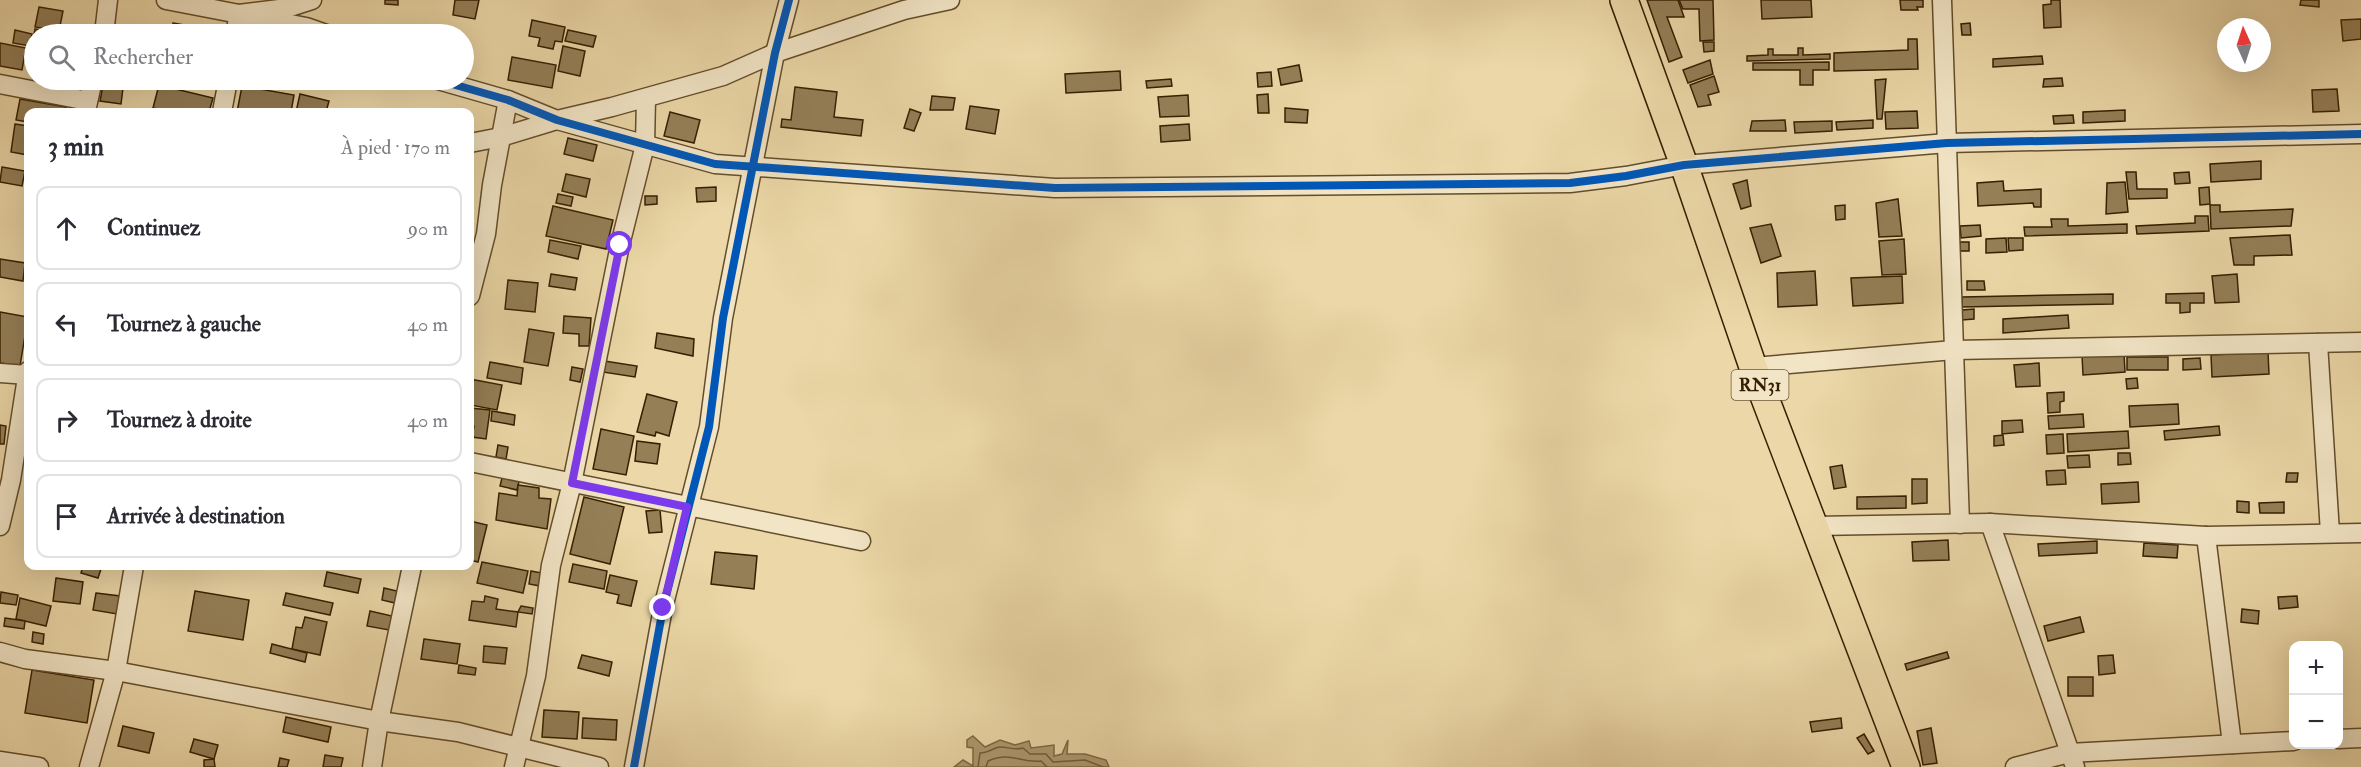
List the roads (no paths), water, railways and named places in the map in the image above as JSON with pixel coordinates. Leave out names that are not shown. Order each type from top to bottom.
[{"type":"main road","name":"RN31","points":[[1624,0],[1684,165],[1753,367],[1905,767]]},
{"type":"street","points":[[105,24],[108,0]]},
{"type":"street","points":[[166,0],[291,24]]},
{"type":"street","points":[[239,14],[287,8],[312,0]]},
{"type":"street","points":[[634,767],[663,608],[709,427],[723,318],[775,53],[789,0]]},
{"type":"street","points":[[474,142],[501,137],[556,120],[723,76],[775,53],[904,10],[950,0]]},
{"type":"street","points":[[1942,0],[1960,524]]},
{"type":"street","points":[[237,24],[239,14]]},
{"type":"street","points":[[0,84],[86,106],[90,90]]},
{"type":"street","points":[[223,108],[226,90]]},
{"type":"street","points":[[473,90],[508,100],[556,120],[715,164],[1067,188],[1570,183],[1626,176],[1684,165],[1947,143],[2361,134]]},
{"type":"street","points":[[514,767],[536,676],[551,565],[572,483],[620,245],[645,145],[646,98]]},
{"type":"street","points":[[474,280],[486,234],[492,184],[508,100]]},
{"type":"street","points":[[1753,367],[1954,350],[2361,342]]},
{"type":"street","points":[[2318,344],[2330,533]]},
{"type":"street","points":[[0,373],[24,374]]},
{"type":"street","points":[[0,526],[11,480],[24,399]]},
{"type":"street","points":[[474,463],[861,541]]},
{"type":"street","points":[[1815,526],[1990,524],[2206,536],[2361,532]]},
{"type":"street","points":[[1990,524],[2072,760]]},
{"type":"street","points":[[2206,536],[2232,744]]},
{"type":"street","points":[[89,767],[116,671],[133,570]]},
{"type":"street","points":[[372,767],[379,721],[411,570]]},
{"type":"street","points":[[0,652],[116,671],[379,721],[458,732],[599,767]]},
{"type":"street","points":[[2343,739],[2361,738]]},
{"type":"street","points":[[2014,767],[2232,744],[2289,741]]},
{"type":"street","points":[[0,761],[39,767]]},
{"type":"water","points":[[973,736],[985,747],[1000,740],[1015,745],[1029,741],[1031,748],[1054,745],[1054,756],[1062,754],[1068,740],[1067,754],[1085,754],[1106,760],[1109,767],[954,767],[963,760],[973,766],[973,748],[967,747],[967,740]]}]
